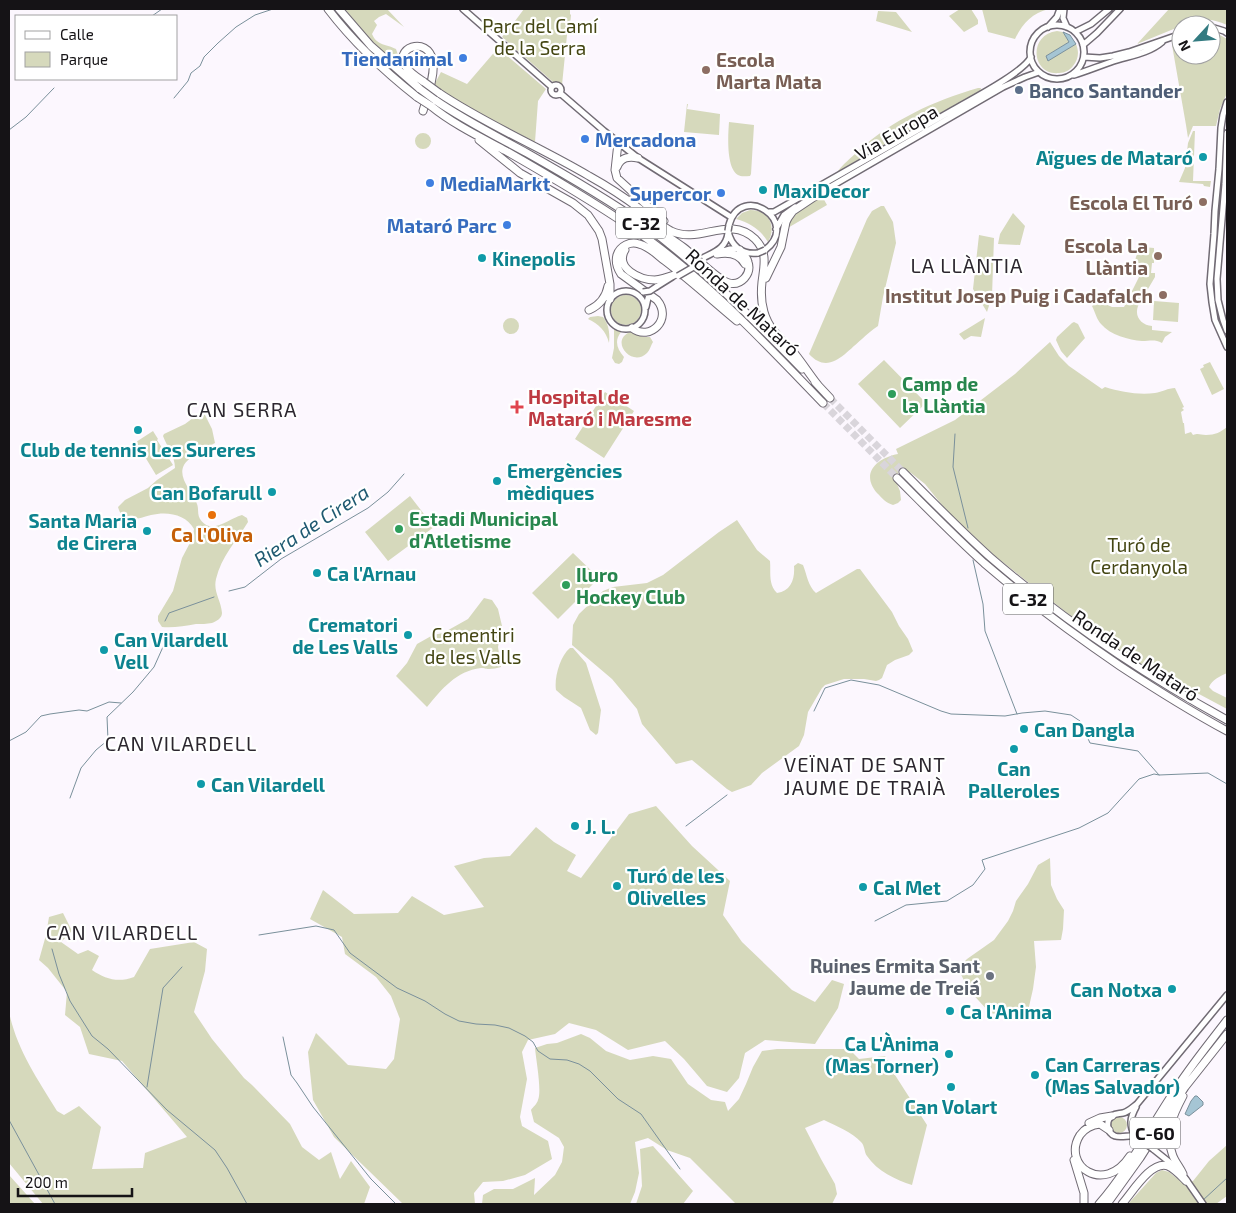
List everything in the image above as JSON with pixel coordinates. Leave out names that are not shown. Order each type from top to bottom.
[{"type":"highway","name":"C-32","points":[[328,9],[353,40],[374,61],[417,97],[435,100]]},
{"type":"highway","name":"C-32","points":[[339,9],[371,46],[422,86],[435,100]]},
{"type":"highway","points":[[422,86],[403,63],[404,54],[412,46],[425,48],[432,61],[432,76],[423,111]]},
{"type":"highway","points":[[435,100],[477,117],[590,177],[635,205],[666,228],[675,232],[697,234],[723,228],[732,228],[748,233],[760,245],[764,255],[765,266],[762,287],[763,307],[766,317],[771,327],[796,355],[818,385]]},
{"type":"highway","name":"Ronda de Mataró","points":[[435,100],[461,126],[546,173],[632,227],[664,251],[730,308],[823,403]]},
{"type":"highway","name":"Ronda de Mataró","points":[[435,100],[548,165],[643,224],[698,269],[746,312],[818,385]]},
{"type":"highway","points":[[461,126],[520,173],[573,203],[588,215],[602,239],[608,278],[608,289],[603,298],[597,306],[589,310]]},
{"type":"highway","points":[[618,143],[616,175],[631,192],[670,227],[680,233]]},
{"type":"highway","points":[[631,192],[630,188],[618,176],[618,166],[621,160],[627,157],[638,158]]},
{"type":"highway","points":[[548,165],[561,169],[588,184],[684,248],[723,281],[737,283],[744,279],[748,272],[748,263],[739,250]]},
{"type":"highway","points":[[762,287],[781,247],[788,218],[793,211],[820,194]]},
{"type":"highway","points":[[632,328],[643,332],[653,330],[661,322],[663,311],[657,300],[620,271],[617,266],[619,251],[624,246],[634,243],[644,245],[688,279],[800,380]]},
{"type":"highway","points":[[676,275],[652,280],[636,275],[624,266],[623,252],[630,246],[641,247],[682,277],[688,279]]},
{"type":"highway","points":[[712,271],[727,280],[741,278],[745,271],[745,264],[739,257],[728,253],[717,254]]},
{"type":"highway","points":[[608,278],[610,298]]},
{"type":"highway","name":"C-32","points":[[818,385],[830,398]]},
{"type":"highway","name":"Ronda de Mataró","points":[[904,472],[942,512],[997,563],[1047,603],[1096,640],[1156,679],[1227,718]]},
{"type":"highway","name":"Ronda de Mataró","points":[[897,478],[936,518],[1039,609],[1090,646],[1174,701],[1227,730]]},
{"type":"highway","points":[[1174,701],[1194,716],[1227,735]]},
{"type":"highway","name":"C-60","points":[[1100,1204],[1133,1158],[1181,1080],[1227,1020]]},
{"type":"highway","name":"C-60","points":[[1108,1204],[1140,1158],[1174,1103],[1227,1034]]},
{"type":"highway","points":[[1186,1180],[1171,1152],[1169,1135],[1173,1117],[1194,1075]]},
{"type":"highway","points":[[1084,1204],[1084,1193],[1074,1160],[1074,1139],[1079,1131],[1091,1122],[1112,1116]]},
{"type":"highway","points":[[1109,1130],[1100,1124],[1094,1124],[1087,1128],[1077,1140],[1077,1158],[1081,1166],[1093,1174],[1106,1174],[1120,1168],[1156,1119]]},
{"type":"highway","points":[[1122,1204],[1155,1167],[1169,1167],[1186,1180]]},
{"type":"street","points":[[463,9],[552,87],[551,91],[553,94],[560,93],[638,158],[732,217]]},
{"type":"street","points":[[1060,9],[1052,24],[1040,32],[1032,45],[1031,57],[1034,65],[1045,76],[1059,79],[1130,57],[1157,46],[1162,41]]},
{"type":"street","points":[[1064,9],[1063,18],[1066,27]]},
{"type":"street","points":[[1074,32],[1091,24],[1109,9]]},
{"type":"street","points":[[1083,45],[1120,9]]},
{"type":"street","points":[[1047,28],[1066,27],[1081,40],[1084,57],[1078,70],[1069,76]]},
{"type":"street","points":[[1084,57],[1100,58],[1113,56],[1171,38]]},
{"type":"street","name":"Via Europa","points":[[769,212],[774,212],[823,185],[978,95],[1020,69],[1031,57]]},
{"type":"street","name":"Via Europa","points":[[776,228],[786,212],[1003,87],[1040,72]]},
{"type":"street","points":[[1227,102],[1221,128],[1210,284],[1215,320],[1227,347]]},
{"type":"street","points":[[1227,133],[1217,279],[1218,300],[1227,331]]},
{"type":"street","points":[[703,260],[728,249],[749,253],[760,252],[770,246],[774,239],[776,228],[769,212],[758,206],[748,206],[740,209],[732,217],[729,241],[739,250]]},
{"type":"street","points":[[657,288],[643,292],[627,289],[618,292],[610,298],[607,308],[610,320],[618,327],[624,328],[632,328],[639,324],[646,313],[646,302],[652,292],[729,241]]},
{"type":"street","points":[[623,291],[634,292],[641,298],[645,311],[643,317]]},
{"type":"street","points":[[1124,1136],[1128,1132],[1132,1114],[1137,1104],[1227,995]]},
{"type":"street","points":[[1122,1114],[1137,1104]]},
{"type":"street","points":[[1137,1137],[1127,1117],[1122,1114],[1112,1116],[1108,1122],[1109,1130],[1116,1136],[1130,1135],[1137,1137],[1174,1165],[1203,1204]]},
{"type":"green space","points":[[345,9],[387,9],[404,27],[386,14],[374,21],[377,25],[372,34],[379,43],[396,49],[398,60],[394,61],[380,49]]},
{"type":"green space","name":"Parc del Camí de la Serra","points":[[524,9],[570,9],[570,25],[568,25],[562,85],[553,82],[502,37]]},
{"type":"green space","points":[[960,9],[971,9],[978,20],[978,24],[964,32],[949,16]]},
{"type":"green space","points":[[982,9],[1049,9],[1038,13],[1028,20],[1015,39],[988,32]]},
{"type":"green space","points":[[1169,9],[1227,9],[1227,25],[1221,23],[1221,15],[1171,15],[1171,30],[1137,44]]},
{"type":"green space","points":[[878,11],[896,12],[912,32],[876,21]]},
{"type":"green space","points":[[1057,31],[1063,32],[1069,42],[1046,56],[1049,60],[1076,44],[1078,52],[1073,66],[1061,73],[1050,72],[1043,68],[1037,55],[1037,47],[1041,40],[1047,34]]},
{"type":"green space","points":[[1221,36],[1227,39],[1227,93],[1220,109],[1216,126],[1193,126],[1188,138],[1175,65],[1221,65]]},
{"type":"green space","points":[[498,48],[546,89],[538,101],[535,142],[433,87],[441,72],[467,84]]},
{"type":"green space","points":[[981,88],[980,92],[840,172],[838,171],[870,141],[899,121],[945,99]]},
{"type":"green space","points":[[687,104],[687,109],[720,114],[719,135],[684,132]]},
{"type":"green space","points":[[729,122],[754,125],[750,176],[738,175],[731,166],[728,135]]},
{"type":"green space","points":[[1193,131],[1195,131],[1193,181],[1211,181],[1210,187],[1203,184],[1179,182],[1185,168],[1188,143]]},
{"type":"green space","points":[[423,133],[431,141],[423,149],[415,141]]},
{"type":"green space","points":[[822,196],[827,205],[786,229],[795,212]]},
{"type":"green space","points":[[884,206],[893,222],[896,243],[878,326],[837,360],[823,363],[809,354],[867,219],[872,211]]},
{"type":"green space","points":[[750,210],[762,213],[770,220],[772,230],[768,242],[762,233],[754,227],[736,219],[742,213]]},
{"type":"green space","points":[[1013,213],[1025,226],[1020,245],[998,244],[1000,234]]},
{"type":"green space","points":[[979,235],[994,238],[992,296],[987,312],[973,289]]},
{"type":"green space","points":[[1143,247],[1154,248],[1154,263],[1152,263],[1151,273],[1155,273],[1155,277],[1138,306],[1137,314],[1142,322],[1152,326],[1152,330],[1172,332],[1165,337],[1162,343],[1131,339],[1114,334],[1100,322],[1092,306],[1099,301],[1112,307],[1124,307],[1139,277],[1134,275],[1126,266],[1129,262],[1133,266],[1137,254]]},
{"type":"green space","points":[[626,295],[636,300],[641,310],[636,320],[626,325],[616,320],[611,310],[616,300]]},
{"type":"green space","points":[[1154,301],[1179,303],[1178,322],[1153,320]]},
{"type":"green space","points":[[598,316],[603,317],[607,323],[609,343],[602,328],[588,319]]},
{"type":"green space","points":[[511,318],[517,320],[519,326],[517,332],[511,334],[505,332],[503,326],[505,320]]},
{"type":"green space","points":[[985,318],[981,337],[971,336],[964,340],[959,334]]},
{"type":"green space","points":[[1074,322],[1078,324],[1085,338],[1067,358],[1056,340]]},
{"type":"green space","points":[[614,329],[621,332],[617,345],[624,357],[619,364],[615,363],[612,358]]},
{"type":"green space","points":[[630,332],[650,337],[653,342],[648,352],[641,357],[629,355],[622,347],[624,336]]},
{"type":"green space","name":"Turó de Cerdanyola","points":[[1050,342],[1059,356],[1069,366],[1102,389],[1105,387],[1123,392],[1142,394],[1175,388],[1184,407],[1182,408],[1184,410],[1181,412],[1185,434],[1191,432],[1193,435],[1212,434],[1220,432],[1227,427],[1227,673],[1214,680],[1209,687],[1227,698],[1227,709],[1152,673],[1067,613],[995,556],[946,510],[925,484],[911,473],[907,471],[899,472],[896,475],[895,479],[900,491],[901,500],[893,505],[882,498],[872,486],[870,479],[873,467],[883,459],[898,454],[896,449],[955,420],[1015,374]]},
{"type":"green space","name":"Camp de la Llàntia","points":[[884,360],[926,403],[900,428],[858,384]]},
{"type":"green space","points":[[1210,362],[1224,389],[1212,395],[1200,369],[1204,367],[1203,365]]},
{"type":"green space","points":[[605,392],[634,411],[604,458],[575,439]]},
{"type":"green space","points":[[204,413],[212,429],[215,443],[186,462],[182,470],[184,480],[195,499],[199,517],[205,524],[217,526],[242,515],[247,518],[248,522],[225,556],[218,571],[215,584],[222,613],[220,618],[210,623],[162,627],[158,621],[158,616],[173,591],[182,558],[193,537],[194,529],[186,520],[170,514],[163,513],[137,519],[127,519],[120,513],[118,507],[125,500],[148,488],[175,468],[163,436],[164,434]]},
{"type":"green space","points":[[153,431],[173,465],[156,475],[136,442]]},
{"type":"green space","name":"Estadi Municipal d'Atletisme","points":[[410,496],[434,527],[388,561],[365,532]]},
{"type":"green space","points":[[737,520],[757,550],[770,561],[770,578],[772,586],[777,593],[789,587],[793,580],[794,566],[798,563],[803,565],[809,584],[816,593],[860,569],[892,612],[913,651],[909,655],[887,665],[882,678],[879,680],[844,679],[825,685],[808,712],[804,735],[799,746],[762,773],[751,785],[732,792],[692,760],[676,764],[642,724],[637,709],[612,679],[572,645],[573,625],[579,614],[603,591],[613,587],[647,583],[663,575]]},
{"type":"green space","name":"Iluro Hockey Club","points":[[573,553],[599,578],[558,619],[532,593]]},
{"type":"green space","name":"Cementiri de les Valls","points":[[484,598],[492,600],[498,609],[502,626],[498,647],[501,667],[481,668],[464,673],[450,682],[427,707],[396,676],[407,663],[417,644],[433,635],[443,633],[468,619]]},
{"type":"green space","points":[[570,648],[573,648],[586,663],[601,710],[598,733],[596,735],[590,730],[581,708],[556,690],[558,667],[563,656]]},
{"type":"green space","points":[[656,806],[692,846],[730,881],[723,915],[742,942],[792,990],[815,1002],[832,980],[844,984],[838,1008],[815,1044],[765,1040],[745,1053],[739,1078],[727,1092],[707,1086],[684,1059],[665,1041],[628,1050],[596,1030],[569,1023],[555,1034],[528,1040],[522,1052],[527,1079],[520,1117],[522,1126],[548,1141],[552,1159],[525,1175],[503,1181],[483,1182],[474,1193],[475,1204],[403,1204],[334,1137],[313,1100],[308,1052],[316,1033],[348,1065],[386,1069],[394,1059],[400,1019],[391,996],[376,977],[345,954],[342,937],[310,919],[323,890],[354,914],[398,913],[412,896],[444,915],[484,907],[454,866],[484,858],[510,856],[536,827],[554,842],[576,855],[567,871],[581,878],[629,814]]},
{"type":"green space","points":[[1050,858],[1051,885],[1064,910],[1061,940],[1034,941],[1036,967],[1028,1011],[1018,1016],[990,1013],[968,989],[958,968],[967,959],[994,940],[1008,921],[1016,901],[1038,865]]},
{"type":"green space","points":[[63,913],[72,931],[61,942],[78,954],[88,950],[99,956],[92,970],[112,979],[123,980],[134,977],[150,949],[194,942],[207,949],[205,971],[194,1012],[212,1039],[244,1078],[290,1124],[302,1147],[319,1160],[331,1152],[340,1179],[351,1161],[370,1187],[364,1204],[43,1204],[9,1163],[9,1012],[22,1051],[57,1111],[64,1115],[79,1106],[101,1127],[92,1169],[143,1168],[145,1153],[187,1137],[122,1061],[89,1054],[80,1027],[65,1015],[67,992],[48,968],[39,960],[49,917]]},
{"type":"green space","points":[[581,1034],[590,1038],[606,1051],[630,1060],[653,1056],[671,1059],[688,1084],[711,1100],[725,1102],[728,1111],[739,1099],[762,1051],[777,1049],[849,1049],[859,1059],[885,1056],[927,1125],[912,1185],[893,1178],[881,1170],[867,1156],[857,1138],[824,1120],[805,1128],[835,1184],[837,1194],[832,1204],[736,1204],[690,1158],[667,1150],[648,1138],[635,1142],[639,1173],[630,1204],[482,1204],[483,1195],[494,1189],[513,1189],[535,1178],[534,1195],[555,1175],[562,1162],[564,1147],[559,1138],[534,1122],[531,1110],[537,1103],[539,1096],[535,1048],[557,1043]]},
{"type":"green space","points":[[1119,1117],[1125,1119],[1127,1125],[1125,1131],[1119,1133],[1113,1131],[1111,1125],[1113,1119]]},
{"type":"green space","points":[[1227,1145],[1227,1196],[1216,1204],[1128,1204],[1156,1173],[1162,1170],[1169,1172],[1184,1184],[1193,1181],[1209,1161]]},
{"type":"green space","points":[[653,1146],[693,1191],[683,1204],[636,1204],[642,1186],[640,1149]]},
{"type":"green space","points":[[9,1175],[35,1204],[9,1204]]},
{"type":"water","points":[[1063,32],[1070,35],[1076,44],[1048,61],[1046,56],[1069,42]]},
{"type":"water","points":[[1195,1096],[1203,1102],[1203,1105],[1189,1116],[1185,1114]]},
{"type":"waterway","points":[[153,15],[162,9]]},
{"type":"waterway","points":[[174,98],[188,81],[191,73],[200,66],[204,57],[218,43],[236,27],[255,15],[273,9]]},
{"type":"waterway","points":[[9,130],[26,117],[54,88]]},
{"type":"waterway","points":[[955,434],[953,467],[968,528]]},
{"type":"waterway","name":"Riera de Cirera","points":[[229,591],[245,587],[281,559],[368,508],[388,492],[404,474]]},
{"type":"waterway","points":[[973,560],[983,604],[985,631],[1017,714]]},
{"type":"waterway","name":"Riera de Cirera","points":[[165,621],[169,613],[214,597]]},
{"type":"waterway","name":"Riera de Cirera","points":[[70,798],[81,768],[96,750],[108,740],[107,717],[133,692],[154,667],[167,638]]},
{"type":"waterway","points":[[814,711],[825,688],[851,680],[879,685],[951,714],[1005,716],[1045,711],[1071,715],[1080,721],[1090,743],[1138,751],[1159,775],[1208,773],[1227,784]]},
{"type":"waterway","name":"Riera de Cirera","points":[[9,741],[26,732],[41,716],[79,710],[87,711],[109,702],[121,703]]},
{"type":"waterway","points":[[875,921],[906,905],[947,901],[973,885],[985,869],[982,860],[1079,828],[1108,813],[1139,779],[1154,774],[1159,775]]},
{"type":"waterway","points":[[686,826],[727,795]]},
{"type":"waterway","points":[[259,935],[316,926],[334,930],[350,953],[397,988],[425,1001],[459,1021],[509,1028],[533,1042],[538,1051],[550,1059],[567,1060],[579,1064],[590,1071],[618,1099],[641,1114],[680,1169]]},
{"type":"waterway","points":[[52,949],[59,974],[70,1001],[92,1036],[108,1049],[167,1110],[215,1150],[247,1204]]},
{"type":"waterway","points":[[147,1087],[163,988],[182,967]]},
{"type":"waterway","points":[[283,1037],[291,1075],[313,1107],[371,1179],[396,1204]]},
{"type":"waterway","points":[[9,1120],[55,1204]]},
{"type":"waterway","points":[[1202,1201],[1227,1178]]},
{"type":"tunnel","points":[[830,398],[903,472]]},
{"type":"tunnel","points":[[823,403],[897,478]]},
{"type":"place","name":"Tiendanimal","points":[[463,58]]},
{"type":"place","name":"Escola Marta Mata","points":[[706,70]]},
{"type":"place","name":"Banco Santander","points":[[1019,90]]},
{"type":"place","name":"Mercadona","points":[[585,139]]},
{"type":"place","name":"Aïgues de Mataró","points":[[1203,157]]},
{"type":"place","name":"MediaMarkt","points":[[430,183]]},
{"type":"place","name":"MaxiDecor","points":[[763,190]]},
{"type":"place","name":"Supercor","points":[[721,193]]},
{"type":"place","name":"Escola El Turó","points":[[1203,202]]},
{"type":"place","name":"Mataró Parc","points":[[507,225]]},
{"type":"place","name":"Escola La Llàntia","points":[[1158,256]]},
{"type":"place","name":"Kinepolis","points":[[482,258]]},
{"type":"place","name":"Institut Josep Puig i Cadafalch","points":[[1163,295]]},
{"type":"place","name":"Camp de la Llàntia","points":[[892,394]]},
{"type":"place","name":"Hospital de Mataró i Maresme","points":[[517,407]]},
{"type":"place","name":"Club de tennis Les Sureres","points":[[138,430]]},
{"type":"place","name":"Emergències mèdiques","points":[[497,481]]},
{"type":"place","name":"Can Bofarull","points":[[272,492]]},
{"type":"place","name":"Ca l'Oliva","points":[[212,515]]},
{"type":"place","name":"Estadi Municipal d'Atletisme","points":[[399,529]]},
{"type":"place","name":"Santa Maria de Cirera","points":[[147,531]]},
{"type":"place","name":"Ca l'Arnau","points":[[317,573]]},
{"type":"place","name":"Iluro Hockey Club","points":[[566,585]]},
{"type":"place","name":"Crematori de Les Valls","points":[[408,635]]},
{"type":"place","name":"Can Vilardell Vell","points":[[104,650]]},
{"type":"place","name":"Can Dangla","points":[[1024,729]]},
{"type":"place","name":"Can Palleroles","points":[[1014,749]]},
{"type":"place","name":"Can Vilardell","points":[[201,784]]},
{"type":"place","name":"J. L.","points":[[575,826]]},
{"type":"place","name":"Turó de les Olivelles","points":[[617,886]]},
{"type":"place","name":"Cal Met","points":[[863,887]]},
{"type":"place","name":"Ruines Ermita Sant Jaume de Treiá","points":[[990,976]]},
{"type":"place","name":"Can Notxa","points":[[1172,989]]},
{"type":"place","name":"Ca l'Anima","points":[[950,1011]]},
{"type":"place","name":"Ca L'Ànima (Mas Torner)","points":[[949,1054]]},
{"type":"place","name":"Can Carreras (Mas Salvador)","points":[[1035,1075]]},
{"type":"place","name":"Can Volart","points":[[951,1087]]},
{"type":"district","name":"LA LLÀNTIA","points":[[967,265]]},
{"type":"district","name":"CAN SERRA","points":[[242,409]]},
{"type":"district","name":"CAN VILARDELL","points":[[181,743]]},
{"type":"district","name":"VEÏNAT DE SANT JAUME DE TRAIÀ","points":[[865,776]]},
{"type":"district","name":"CAN VILARDELL","points":[[122,932]]}]
